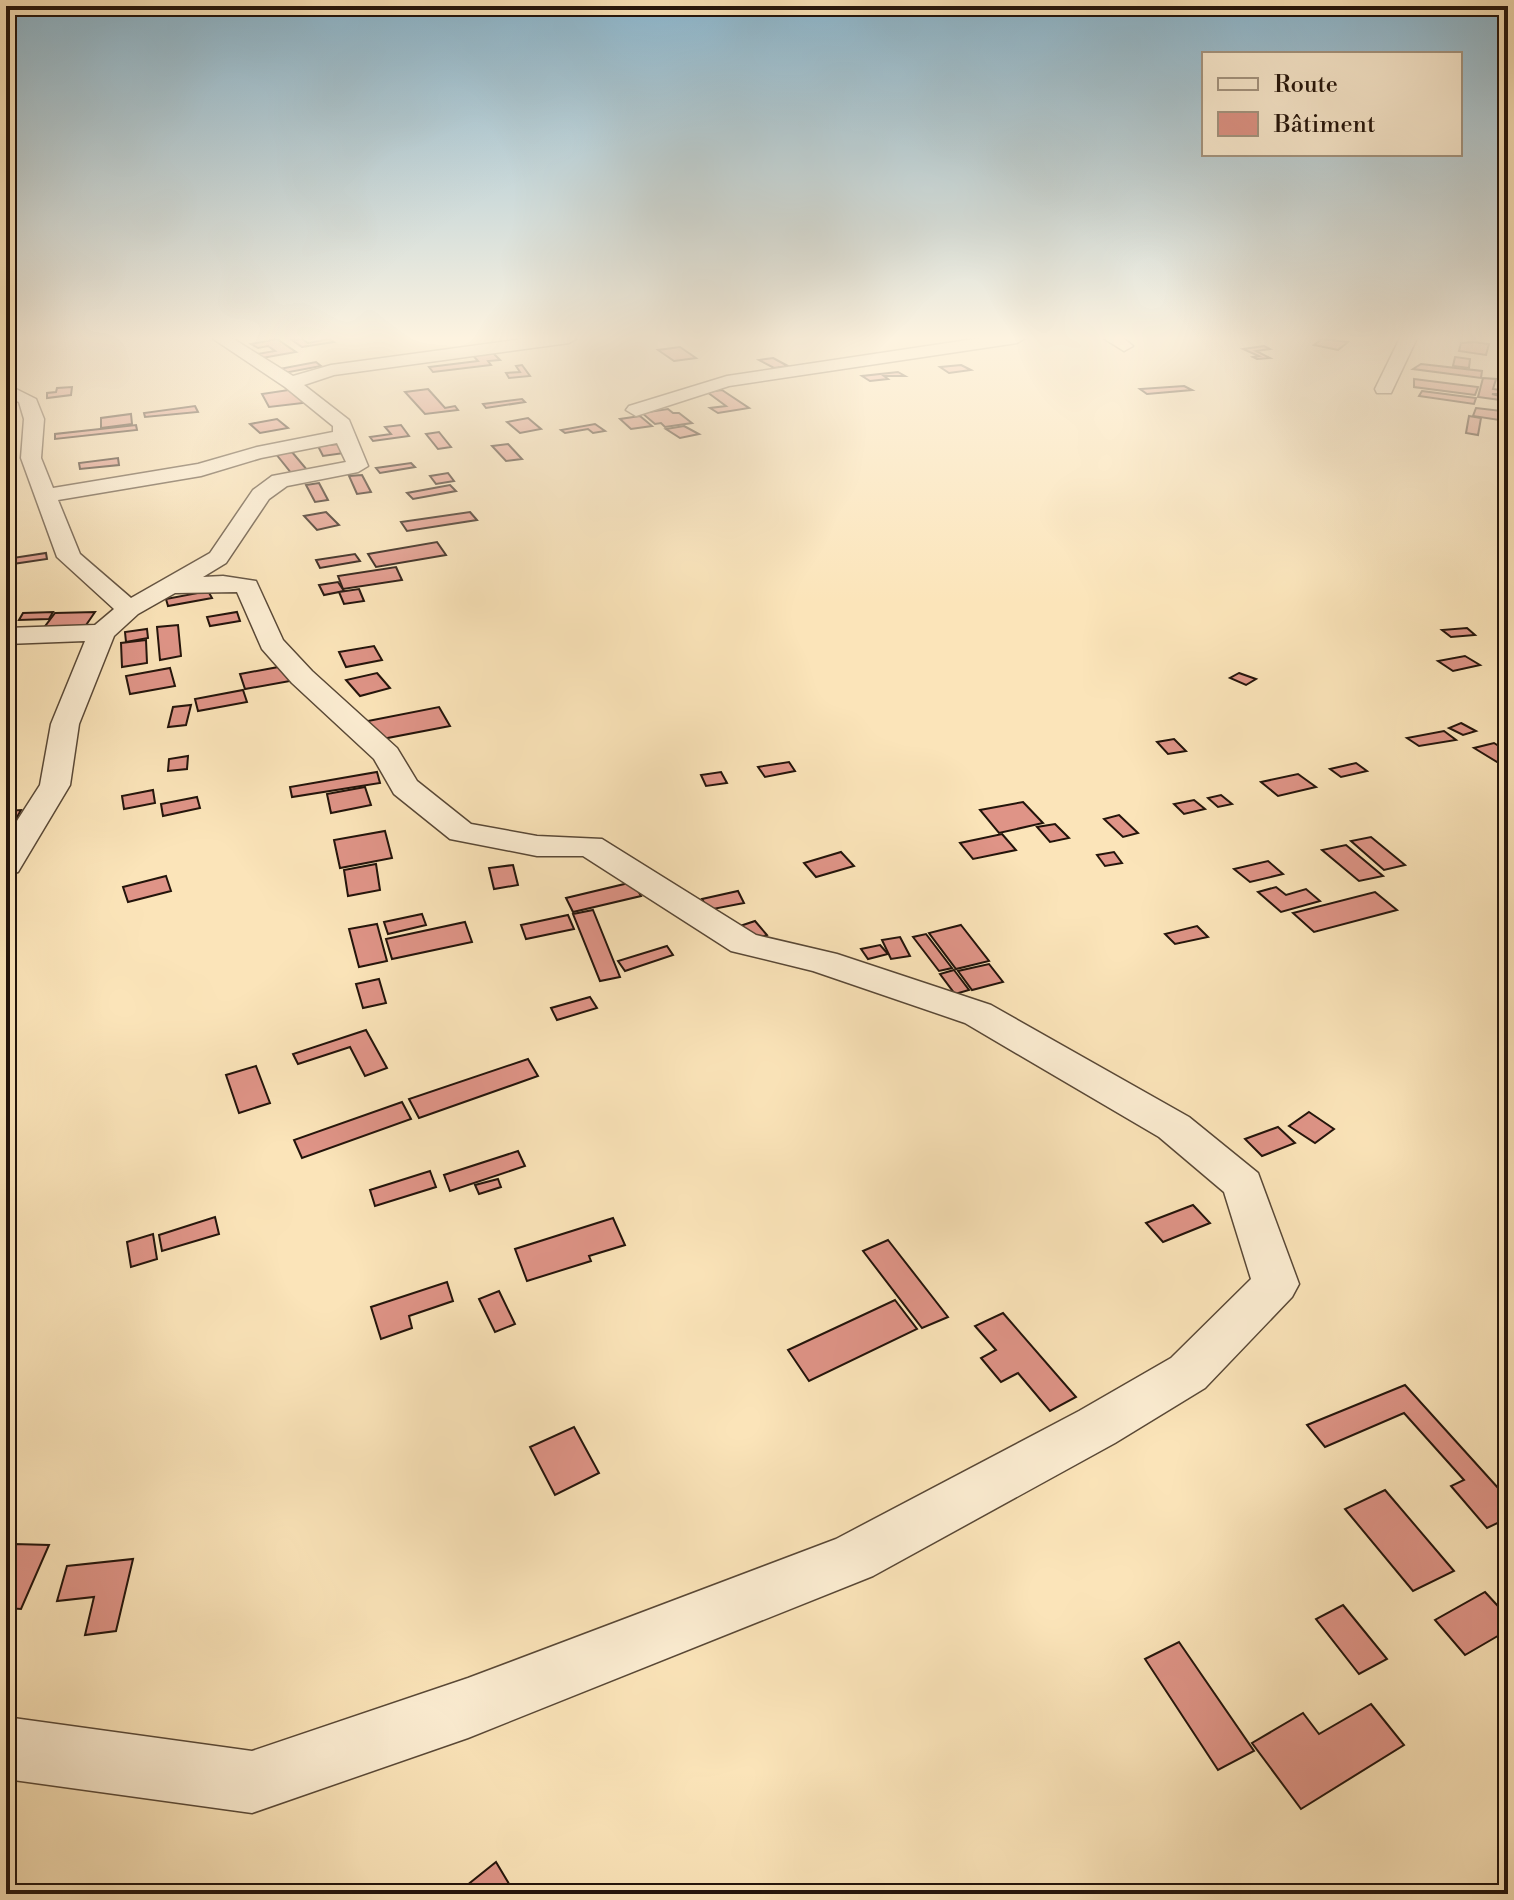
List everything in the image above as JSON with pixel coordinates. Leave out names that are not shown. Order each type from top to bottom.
[{"type":"street","points":[[6,1748],[252,1782],[468,1708],[854,1558],[1097,1427],[1188,1373],[1276,1284],[1243,1184],[1174,1127],[978,1014],[824,962],[744,943],[590,846],[537,846],[461,832],[405,787],[386,754],[302,677],[271,643],[247,586],[223,583],[148,598],[69,557],[31,458],[33,427]]},
{"type":"street","points":[[6,865],[55,785],[65,724],[102,633],[148,598],[218,558],[261,495],[280,481],[358,466],[342,427]]},
{"type":"street","points":[[47,495],[201,470],[257,453],[344,436]]},
{"type":"street","points":[[6,636],[102,633]]},
{"type":"building","points":[[121,427],[136,427],[137,430],[55,439],[55,434]]},
{"type":"building","points":[[253,427],[288,428],[260,433]]},
{"type":"building","points":[[385,427],[402,427],[409,436],[373,441],[370,437],[391,434]]},
{"type":"building","points":[[513,427],[541,429],[520,433]]},
{"type":"building","points":[[599,427],[605,431],[593,433],[588,429],[565,433],[561,430]]},
{"type":"building","points":[[685,427],[699,434],[680,438],[666,429]]},
{"type":"building","points":[[1467,427],[1479,427],[1478,435],[1466,433]]},
{"type":"building","points":[[439,432],[451,447],[438,449],[426,434]]},
{"type":"building","points":[[338,444],[344,453],[323,456],[318,446]]},
{"type":"building","points":[[508,444],[522,459],[506,461],[492,446]]},
{"type":"building","points":[[292,452],[308,471],[292,474],[276,454]]},
{"type":"building","points":[[118,458],[119,465],[80,469],[79,463]]},
{"type":"building","points":[[411,463],[415,467],[380,473],[376,468]]},
{"type":"building","points":[[448,473],[454,481],[436,484],[430,476]]},
{"type":"building","points":[[362,475],[371,492],[357,494],[349,476]]},
{"type":"building","points":[[319,483],[328,500],[315,502],[306,485]]},
{"type":"building","points":[[450,485],[456,491],[413,499],[407,493]]},
{"type":"building","points":[[326,512],[339,525],[317,530],[304,516]]},
{"type":"building","points":[[470,512],[477,520],[407,531],[401,522]]},
{"type":"building","points":[[437,542],[446,555],[376,567],[368,554]]},
{"type":"building","points":[[46,553],[47,559],[6,565],[6,559]]},
{"type":"building","points":[[355,554],[360,561],[320,568],[316,560]]},
{"type":"building","points":[[396,567],[402,580],[343,589],[338,576]]},
{"type":"building","points":[[338,582],[344,591],[324,595],[319,585]]},
{"type":"building","points":[[359,589],[364,601],[344,604],[339,592]]},
{"type":"building","points":[[208,591],[212,598],[168,606],[166,599]]},
{"type":"building","points":[[53,612],[49,619],[19,620],[23,613]]},
{"type":"building","points":[[95,612],[84,628],[43,629],[55,613]]},
{"type":"building","points":[[237,612],[240,621],[210,626],[207,617]]},
{"type":"building","points":[[178,625],[181,656],[160,660],[157,627]]},
{"type":"building","points":[[1467,628],[1475,635],[1451,637],[1442,630]]},
{"type":"building","points":[[147,629],[148,638],[126,642],[125,632]]},
{"type":"building","points":[[146,640],[147,663],[122,667],[121,643]]},
{"type":"building","points":[[374,646],[382,660],[346,667],[339,652]]},
{"type":"building","points":[[1465,656],[1480,665],[1453,671],[1438,661]]},
{"type":"building","points":[[284,666],[290,681],[245,689],[240,674]]},
{"type":"building","points":[[170,668],[175,686],[130,694],[126,676]]},
{"type":"building","points":[[377,673],[390,688],[360,696],[346,680]]},
{"type":"building","points":[[1239,673],[1256,679],[1246,685],[1230,678]]},
{"type":"building","points":[[243,690],[247,702],[198,711],[195,699]]},
{"type":"building","points":[[191,705],[186,725],[168,727],[173,707]]},
{"type":"building","points":[[439,707],[450,726],[377,740],[368,721]]},
{"type":"building","points":[[1461,723],[1476,731],[1463,735],[1449,728]]},
{"type":"building","points":[[1444,731],[1456,740],[1419,746],[1407,738]]},
{"type":"building","points":[[1174,739],[1186,751],[1168,754],[1157,742]]},
{"type":"building","points":[[1494,743],[1508,752],[1508,764],[1502,765],[1474,748]]},
{"type":"building","points":[[188,756],[187,769],[168,771],[169,759]]},
{"type":"building","points":[[789,762],[795,771],[765,777],[758,767]]},
{"type":"building","points":[[1356,763],[1367,771],[1341,777],[1330,769]]},
{"type":"building","points":[[377,772],[380,783],[292,797],[290,787]]},
{"type":"building","points":[[721,772],[727,783],[706,786],[701,775]]},
{"type":"building","points":[[1298,774],[1316,787],[1278,796],[1261,782]]},
{"type":"building","points":[[365,787],[371,805],[331,813],[327,794]]},
{"type":"building","points":[[153,790],[155,803],[124,809],[122,796]]},
{"type":"building","points":[[1221,795],[1232,804],[1218,807],[1208,798]]},
{"type":"building","points":[[197,797],[200,808],[163,816],[161,804]]},
{"type":"building","points":[[1194,800],[1205,809],[1184,814],[1174,804]]},
{"type":"building","points":[[1023,802],[1043,823],[999,833],[980,810]]},
{"type":"building","points":[[21,810],[11,828],[6,829],[6,811]]},
{"type":"building","points":[[1119,815],[1138,833],[1123,837],[1104,819]]},
{"type":"building","points":[[1055,824],[1069,838],[1050,842],[1037,827]]},
{"type":"building","points":[[385,831],[392,858],[340,868],[334,840]]},
{"type":"building","points":[[1002,834],[1016,850],[973,859],[960,843]]},
{"type":"building","points":[[1371,837],[1405,865],[1384,870],[1351,841]]},
{"type":"building","points":[[1346,845],[1383,876],[1359,881],[1322,850]]},
{"type":"building","points":[[841,852],[854,866],[816,877],[804,863]]},
{"type":"building","points":[[1114,852],[1122,863],[1105,866],[1097,855]]},
{"type":"building","points":[[1268,861],[1283,874],[1250,882],[1234,869]]},
{"type":"building","points":[[376,864],[380,890],[348,896],[344,870]]},
{"type":"building","points":[[513,865],[518,885],[494,889],[489,868]]},
{"type":"building","points":[[166,876],[171,891],[128,902],[123,887]]},
{"type":"building","points":[[633,882],[641,896],[573,912],[566,898]]},
{"type":"building","points":[[1276,887],[1286,895],[1306,889],[1320,901],[1281,912],[1258,892]]},
{"type":"building","points":[[738,891],[744,903],[708,910],[702,899]]},
{"type":"building","points":[[1375,892],[1397,910],[1314,932],[1293,913]]},
{"type":"building","points":[[593,910],[620,977],[600,981],[573,914]]},
{"type":"building","points":[[422,914],[426,925],[388,934],[384,922]]},
{"type":"building","points":[[568,915],[574,929],[526,939],[521,925]]},
{"type":"building","points":[[755,921],[767,935],[750,941],[737,927]]},
{"type":"building","points":[[465,922],[472,942],[392,959],[386,939]]},
{"type":"building","points":[[377,924],[387,961],[359,967],[349,929]]},
{"type":"building","points":[[961,925],[989,961],[956,969],[929,933]]},
{"type":"building","points":[[1197,926],[1208,937],[1175,944],[1165,934]]},
{"type":"building","points":[[926,934],[952,968],[939,971],[913,937]]},
{"type":"building","points":[[900,937],[910,956],[891,959],[882,940]]},
{"type":"building","points":[[880,945],[888,954],[868,959],[861,949]]},
{"type":"building","points":[[667,946],[673,955],[625,971],[618,961]]},
{"type":"building","points":[[989,964],[1003,982],[972,990],[958,971]]},
{"type":"building","points":[[954,970],[969,990],[955,994],[940,974]]},
{"type":"building","points":[[379,979],[386,1003],[363,1008],[356,984]]},
{"type":"building","points":[[590,997],[597,1008],[557,1020],[551,1008]]},
{"type":"building","points":[[366,1030],[387,1068],[365,1076],[350,1047],[298,1064],[293,1054]]},
{"type":"building","points":[[528,1059],[538,1076],[419,1118],[409,1099]]},
{"type":"building","points":[[256,1066],[270,1103],[239,1113],[226,1075]]},
{"type":"building","points":[[402,1102],[411,1119],[302,1158],[294,1140]]},
{"type":"building","points":[[1309,1112],[1334,1129],[1315,1143],[1289,1126]]},
{"type":"building","points":[[1278,1127],[1295,1143],[1262,1156],[1245,1139]]},
{"type":"building","points":[[518,1151],[525,1166],[450,1191],[444,1175]]},
{"type":"building","points":[[430,1171],[436,1187],[375,1206],[370,1190]]},
{"type":"building","points":[[498,1179],[501,1187],[479,1194],[475,1185]]},
{"type":"building","points":[[1193,1205],[1210,1223],[1163,1242],[1146,1223]]},
{"type":"building","points":[[215,1217],[219,1234],[162,1251],[159,1235]]},
{"type":"building","points":[[613,1218],[625,1245],[589,1256],[591,1261],[527,1281],[515,1249]]},
{"type":"building","points":[[153,1234],[157,1259],[131,1267],[127,1242]]},
{"type":"building","points":[[888,1240],[948,1317],[922,1328],[863,1251]]},
{"type":"building","points":[[447,1282],[453,1301],[409,1316],[412,1328],[381,1339],[371,1307]]},
{"type":"building","points":[[499,1291],[515,1324],[495,1332],[479,1299]]},
{"type":"building","points":[[895,1300],[917,1329],[809,1381],[788,1350]]},
{"type":"building","points":[[1003,1313],[1076,1397],[1050,1411],[1018,1373],[1001,1382],[981,1358],[996,1350],[975,1326]]},
{"type":"building","points":[[1405,1385],[1508,1499],[1508,1518],[1487,1528],[1451,1486],[1464,1480],[1404,1413],[1325,1447],[1307,1425]]},
{"type":"building","points":[[574,1427],[599,1473],[555,1495],[530,1447]]},
{"type":"building","points":[[1385,1490],[1454,1571],[1413,1591],[1345,1509]]},
{"type":"building","points":[[14,1544],[49,1545],[21,1609],[6,1608],[6,1562]]},
{"type":"building","points":[[133,1559],[116,1631],[85,1635],[94,1597],[57,1601],[67,1566]]},
{"type":"building","points":[[1485,1592],[1508,1617],[1508,1630],[1465,1655],[1435,1620]]},
{"type":"building","points":[[1343,1605],[1387,1659],[1359,1674],[1316,1619]]},
{"type":"building","points":[[1179,1642],[1254,1751],[1218,1770],[1145,1659]]},
{"type":"building","points":[[1371,1704],[1404,1745],[1301,1809],[1252,1743],[1303,1713],[1319,1734]]},
{"type":"building","points":[[496,1862],[515,1894],[456,1894]]}]
